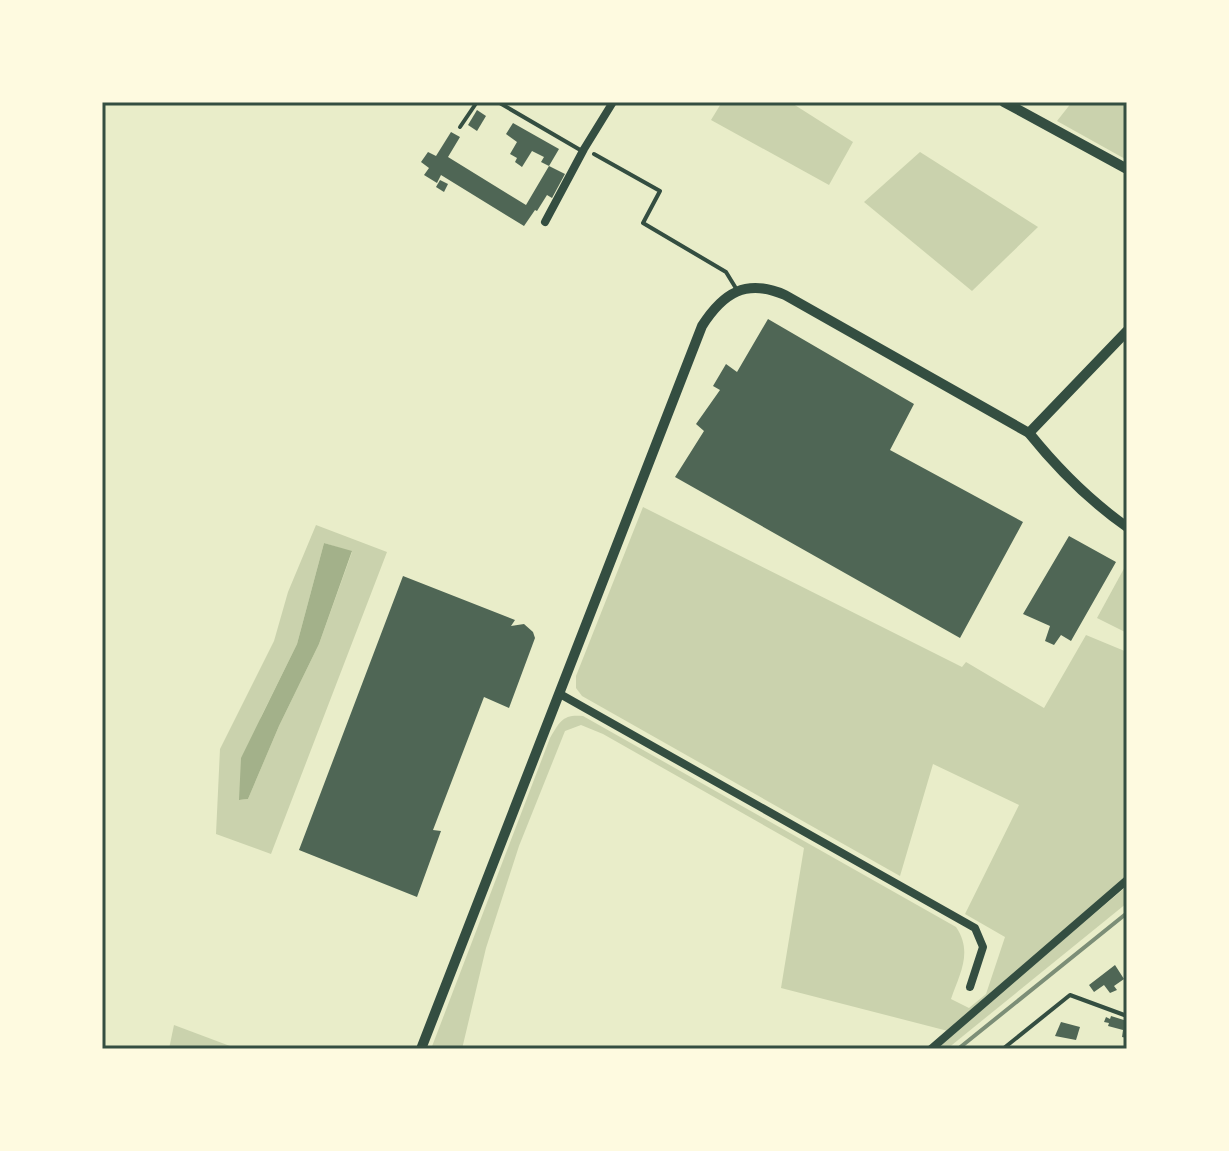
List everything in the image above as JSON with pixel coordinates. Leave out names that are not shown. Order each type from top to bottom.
[{"type":"street","points":[[545,222],[582,151],[613,102]]},
{"type":"street","points":[[1004,102],[1127,169]]},
{"type":"street","points":[[421,1049],[702,326],[722,300],[737,290],[771,289],[785,295],[1029,433],[1049,458],[1099,507],[1127,527]]},
{"type":"street","points":[[1029,433],[1127,331]]},
{"type":"street","points":[[560,694],[975,928],[983,947],[970,987]]},
{"type":"street","points":[[931,1049],[1127,880]]},
{"type":"lane","points":[[460,127],[477,102]]},
{"type":"lane","points":[[498,102],[582,151]]},
{"type":"lane","points":[[594,154],[660,191],[643,223],[726,272],[737,290]]},
{"type":"lane","points":[[1004,1048],[1070,995],[1127,1016]]},
{"type":"shaded area","points":[[722,102],[790,102],[853,142],[829,185],[711,120]]},
{"type":"shaded area","points":[[1072,102],[1127,102],[1127,160],[1057,121]]},
{"type":"shaded area","points":[[920,152],[1038,227],[972,291],[864,202]]},
{"type":"shaded area","points":[[643,507],[962,667],[966,662],[1044,708],[1086,635],[1127,652],[1127,875],[948,1031],[781,988],[804,848],[603,734],[581,725],[565,731],[519,846],[486,948],[462,1049],[431,1049],[550,738],[560,723],[571,716],[583,716],[956,927],[964,945],[964,954],[951,999],[969,1008],[986,994],[1005,937],[965,914],[1019,805],[933,764],[900,876],[582,696],[576,688],[576,676]]},
{"type":"shaded area","points":[[316,525],[387,552],[271,854],[216,834],[220,749],[274,641],[288,592]],"holes":[[[324,543],[352,552],[319,644],[248,799],[240,800],[261,717],[297,644]]]},
{"type":"shaded area","points":[[324,543],[352,551],[319,644],[248,799],[239,800],[241,758],[297,644]]},
{"type":"shaded area","points":[[1127,563],[1127,633],[1097,618]]},
{"type":"shaded area","points":[[1127,886],[1127,903],[947,1049],[934,1049]]},
{"type":"shaded area","points":[[174,1025],[238,1049],[169,1049]]},
{"type":"building","points":[[477,110],[486,116],[477,131],[468,125]]},
{"type":"building","points":[[513,123],[559,149],[549,166],[541,162],[544,157],[532,151],[522,167],[515,162],[517,158],[510,154],[517,142],[506,134]]},
{"type":"building","points":[[451,132],[460,137],[448,157],[526,205],[549,166],[565,174],[552,198],[547,195],[524,226],[441,175],[437,183],[424,175],[429,168],[421,162],[428,152],[436,156]]},
{"type":"building","points":[[440,180],[448,184],[444,192],[436,187]]},
{"type":"building","points":[[768,319],[914,404],[890,450],[1023,522],[960,638],[675,477],[704,431],[696,424],[720,390],[713,386],[726,364],[737,372]]},
{"type":"building","points":[[1069,536],[1116,562],[1071,641],[1061,635],[1054,645],[1045,641],[1050,626],[1023,614]]},
{"type":"building","points":[[403,576],[515,620],[511,626],[524,624],[535,638],[509,708],[484,697],[433,830],[441,831],[417,897],[299,850]]},
{"type":"building","points":[[1115,965],[1124,979],[1114,986],[1117,990],[1110,993],[1104,985],[1094,992],[1089,985]]},
{"type":"building","points":[[1111,1016],[1127,1021],[1127,1038],[1122,1037],[1123,1030],[1104,1022],[1106,1017],[1110,1019]]},
{"type":"building","points":[[1061,1022],[1080,1027],[1076,1040],[1055,1036]]},
{"type":"railway","points":[[958,1049],[1127,913]]}]
